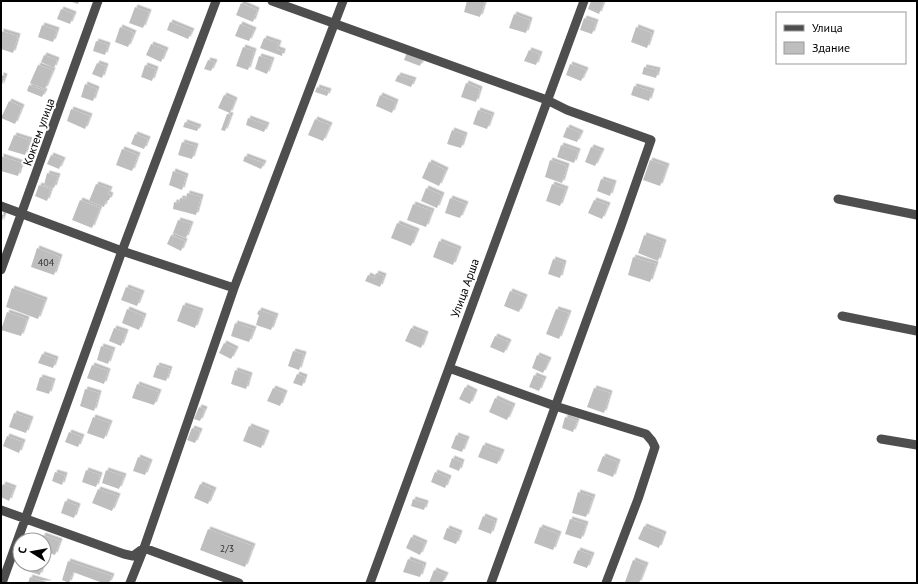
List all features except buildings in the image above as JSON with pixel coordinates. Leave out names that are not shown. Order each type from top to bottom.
[{"type":"street","name":"Коктем улица","points":[[1,270],[98,1]]},
{"type":"street","points":[[2,583],[122,251],[216,1]]},
{"type":"street","points":[[272,1],[547,100],[567,110],[651,140],[491,583]]},
{"type":"street","points":[[130,583],[144,548],[234,288],[343,1]]},
{"type":"street","name":"Улица Арша","points":[[370,583],[584,1]]},
{"type":"street","points":[[838,199],[917,215]]},
{"type":"street","points":[[1,206],[122,251],[234,288]]},
{"type":"street","points":[[842,316],[917,331]]},
{"type":"street","points":[[449,368],[555,406],[646,434],[652,441],[655,447],[638,499],[606,583]]},
{"type":"street","points":[[881,439],[917,445]]},
{"type":"street","points":[[1,510],[25,520],[124,554],[133,556],[144,548]]},
{"type":"street","points":[[144,548],[239,583]]}]
